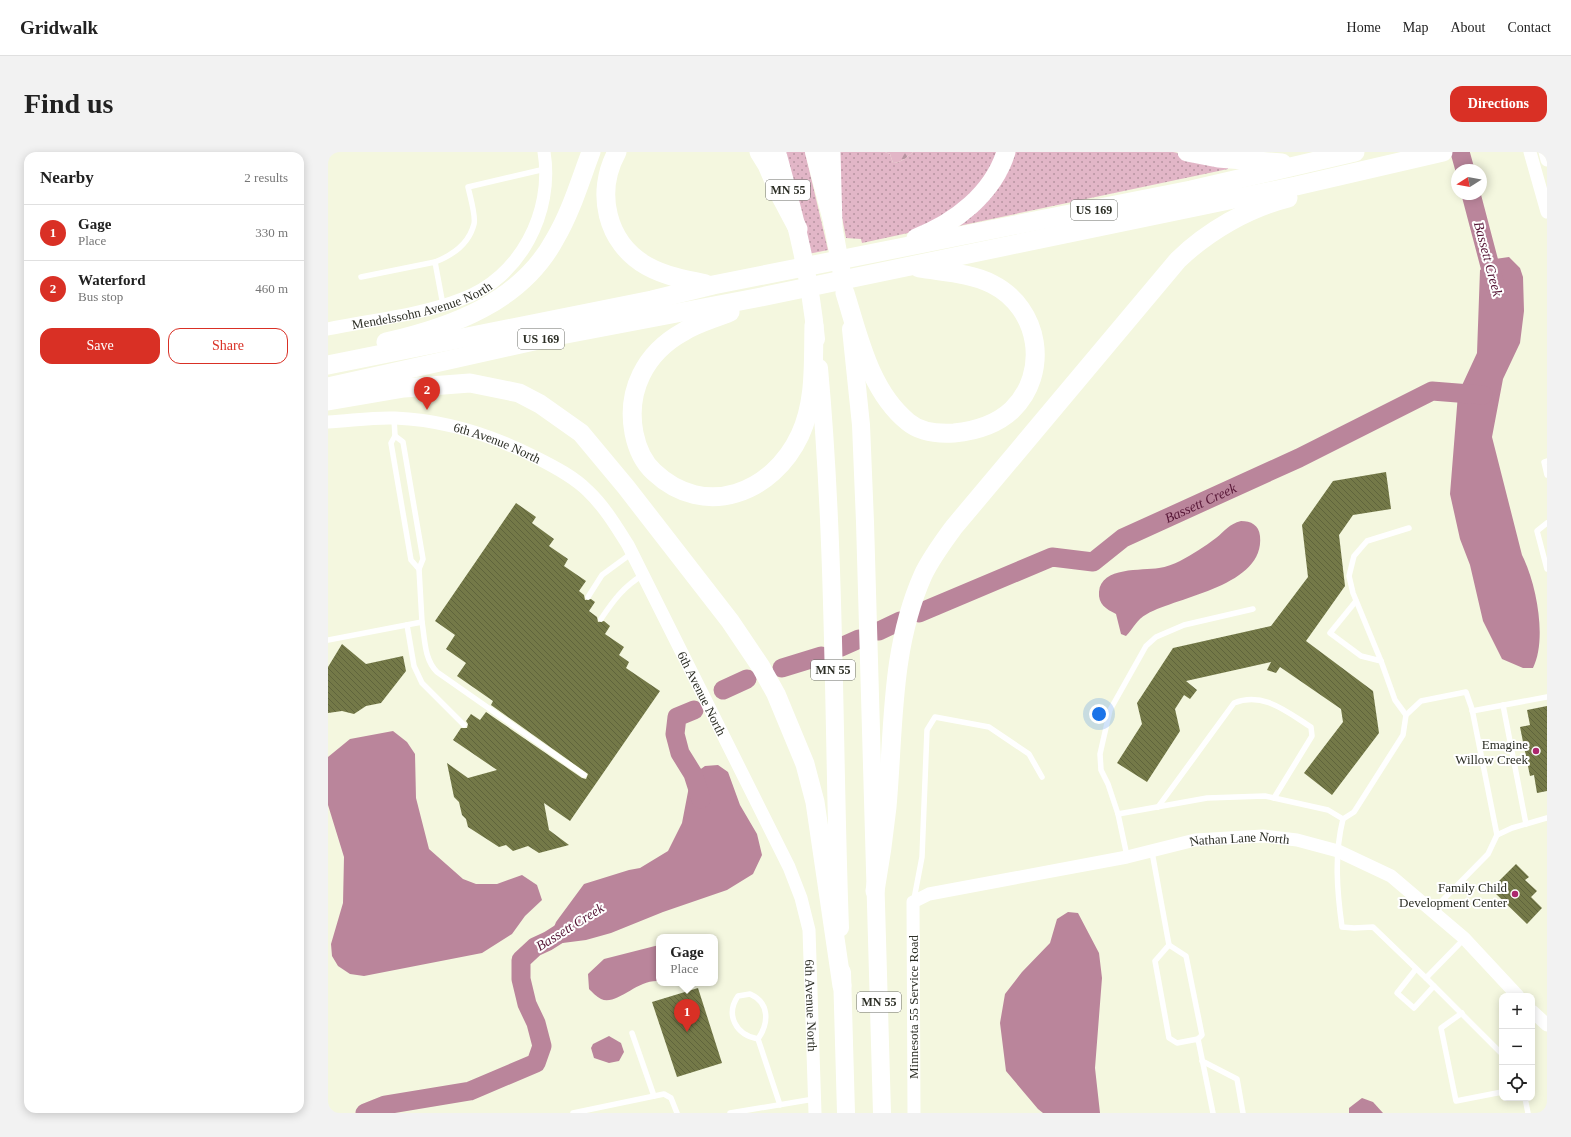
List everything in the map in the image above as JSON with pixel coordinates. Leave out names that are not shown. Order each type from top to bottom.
[{"type":"highway","points":[[328,356],[390,341],[446,324],[489,306],[511,291],[541,261],[556,240],[591,152]]},
{"type":"highway","points":[[617,152],[609,168],[605,189],[609,220],[618,239],[632,256],[652,269],[678,279],[713,285]]},
{"type":"highway","points":[[759,152],[767,165],[780,196],[798,229]]},
{"type":"highway","name":"MN 55","points":[[777,152],[798,229],[814,325],[821,396],[828,530],[846,1113]]},
{"type":"highway","name":"MN 55","points":[[814,152],[833,225],[845,293],[851,330],[861,425],[882,1113]]},
{"type":"highway","points":[[831,152],[833,225]]},
{"type":"highway","points":[[875,254],[938,228],[966,209],[991,182],[1006,152]]},
{"type":"highway","points":[[1187,152],[1233,160],[1303,164]]},
{"type":"highway","name":"US 169","points":[[328,365],[652,300],[713,285],[1191,190],[1356,152]]},
{"type":"highway","name":"US 169","points":[[328,387],[561,335],[781,293],[1273,191],[1443,152]]},
{"type":"highway","points":[[875,891],[887,807],[893,698],[900,653],[916,592],[924,574],[942,544],[1061,399],[1188,250],[1225,224],[1256,209],[1276,201],[1319,191],[1375,168]]},
{"type":"highway","points":[[845,293],[867,361],[877,384],[888,402],[909,423],[927,431],[949,433],[982,428],[1012,410],[1028,386],[1036,362],[1034,335],[1024,313],[1001,289],[992,284],[967,276],[908,266]]},
{"type":"highway","points":[[756,298],[729,313],[682,332],[665,345],[643,369],[636,385],[631,403],[631,414],[638,450],[654,472],[668,482],[685,491],[706,497],[732,495],[759,484],[786,458],[800,435],[809,404],[812,384],[814,325]]},
{"type":"highway","points":[[328,401],[428,385],[464,383],[482,384],[520,393],[540,404],[581,433],[626,487],[730,621],[761,667],[776,694],[805,764],[816,802],[842,986]]},
{"type":"street","name":"Mendelssohn Avenue North","points":[[328,329],[443,306],[476,292],[508,268],[533,233],[545,193],[546,169],[544,152]]},
{"type":"street","points":[[1531,155],[1547,212]]},
{"type":"street","name":"6th Avenue North","points":[[328,422],[394,418],[427,420],[464,428],[492,437],[558,468],[588,490],[609,516],[632,553],[789,867],[801,898],[809,930],[815,1113]]},
{"type":"street","name":"Nathan Lane North","points":[[913,902],[929,894],[1152,852],[1195,840],[1229,836],[1263,836],[1298,840],[1338,851],[1391,876],[1464,938],[1515,993]]},
{"type":"street","name":"Minnesota 55 Service Road","points":[[913,902],[914,1113]]},
{"type":"street","points":[[1535,1014],[1547,1024]]},
{"type":"lane","points":[[361,277],[435,262],[451,256],[466,241],[474,223],[468,187],[546,169]]},
{"type":"lane","points":[[435,262],[443,306]]},
{"type":"lane","points":[[394,418],[395,436],[391,443],[411,560],[419,569]]},
{"type":"lane","points":[[395,436],[404,442],[423,558],[419,569],[422,622],[427,656],[432,667],[584,775]]},
{"type":"lane","points":[[1547,461],[1544,462],[1547,475]]},
{"type":"lane","points":[[1547,523],[1537,531],[1547,569]]},
{"type":"lane","points":[[1406,715],[1395,700],[1381,660],[1356,601],[1349,576],[1354,556],[1367,541],[1408,528]]},
{"type":"lane","points":[[588,597],[602,574],[632,553]]},
{"type":"lane","points":[[601,619],[614,599],[630,583],[643,575]]},
{"type":"lane","points":[[1356,601],[1330,633],[1361,656],[1381,660]]},
{"type":"lane","points":[[1127,857],[1118,814],[1108,784],[1100,770],[1100,754],[1110,710],[1146,646],[1156,637],[1184,625],[1253,609]]},
{"type":"lane","points":[[328,640],[422,622]]},
{"type":"lane","points":[[407,626],[414,666],[422,683],[464,725]]},
{"type":"lane","points":[[1342,819],[1354,812],[1403,735],[1406,715],[1421,701],[1466,692],[1472,711],[1498,835]]},
{"type":"lane","points":[[1472,711],[1547,697]]},
{"type":"lane","points":[[1158,807],[1234,703],[1244,699],[1261,700],[1277,705],[1311,727],[1312,736],[1274,798]]},
{"type":"lane","points":[[1503,705],[1526,824]]},
{"type":"lane","points":[[913,902],[922,857],[927,730],[935,718],[989,727],[1029,754],[1042,777]]},
{"type":"lane","points":[[1118,814],[1207,798],[1265,796],[1328,810],[1342,819]]},
{"type":"lane","points":[[1432,911],[1488,854],[1498,835],[1512,828],[1547,818]]},
{"type":"lane","points":[[1342,819],[1338,851],[1337,890],[1342,927],[1354,928],[1373,926],[1499,1051]]},
{"type":"lane","points":[[1152,852],[1169,945],[1186,956],[1202,1035],[1198,1039],[1177,1043],[1169,1038],[1155,961],[1169,945]]},
{"type":"lane","points":[[1426,978],[1464,938]]},
{"type":"lane","points":[[1416,969],[1397,993],[1414,1008],[1434,986]]},
{"type":"lane","points":[[758,1039],[749,1037],[740,1031],[734,1022],[732,1014],[733,1003],[738,996],[750,994],[758,998],[765,1008],[764,1026],[758,1039],[780,1105]]},
{"type":"lane","points":[[1462,1014],[1441,1028],[1456,1101],[1499,1093]]},
{"type":"lane","points":[[632,1033],[654,1096]]},
{"type":"lane","points":[[1198,1039],[1213,1113]]},
{"type":"lane","points":[[1202,1061],[1237,1080],[1243,1113]]},
{"type":"lane","points":[[573,1113],[664,1094],[671,1098],[676,1113]]},
{"type":"lane","points":[[730,1113],[814,1099]]},
{"type":"lane","points":[[1526,1101],[1528,1113]]},
{"type":"green space","points":[[785,152],[805,152],[828,250],[808,254]]},
{"type":"green space","points":[[836,152],[885,152],[890,154],[893,163],[896,163],[906,158],[913,152],[1000,152],[967,203],[908,233],[862,243],[861,239],[846,238],[839,202]]},
{"type":"green space","points":[[885,152],[913,152],[901,161],[893,163],[890,154]]},
{"type":"green space","points":[[1011,152],[1173,152],[1228,164],[1228,169],[949,228]]},
{"type":"water","points":[[1509,257],[1520,268],[1523,277],[1524,311],[1520,343],[1503,379],[1492,437],[1522,555],[1532,581],[1536,597],[1540,628],[1537,656],[1533,668],[1523,668],[1502,659],[1483,621],[1470,565],[1460,539],[1450,494],[1458,394],[1477,353],[1480,270],[1495,259]]},
{"type":"water","points":[[1241,521],[1254,524],[1258,529],[1260,536],[1258,553],[1249,567],[1235,578],[1217,587],[1143,616],[1126,636],[1121,634],[1116,614],[1103,606],[1099,596],[1101,584],[1107,578],[1123,571],[1159,568],[1175,563],[1203,547],[1230,526]]},
{"type":"water","points":[[393,731],[407,742],[415,754],[416,798],[429,849],[463,879],[476,884],[497,884],[522,875],[537,885],[542,900],[525,916],[512,934],[482,953],[364,976],[350,974],[338,966],[332,956],[331,944],[343,903],[344,857],[328,805],[328,757],[350,739]]},
{"type":"water","points":[[718,765],[728,772],[740,805],[757,834],[762,855],[753,874],[727,890],[663,912],[611,933],[586,940],[547,945],[556,922],[584,884],[640,868],[668,851],[682,823],[691,776],[705,766]]},
{"type":"water","points":[[1068,912],[1078,913],[1099,953],[1102,978],[1095,1068],[1100,1113],[1043,1113],[1006,1071],[1000,1023],[1005,994],[1022,972],[1050,943],[1057,919]]},
{"type":"water","points":[[656,946],[656,981],[643,984],[614,999],[601,999],[589,989],[588,974],[604,959]]},
{"type":"water","points":[[609,1036],[621,1043],[624,1052],[619,1061],[609,1063],[594,1058],[591,1048],[593,1044]]},
{"type":"water","points":[[1362,1098],[1373,1102],[1383,1113],[1349,1113],[1349,1108]]},
{"type":"building","points":[[1386,472],[1391,509],[1353,515],[1339,535],[1345,586],[1306,641],[1373,691],[1379,733],[1332,795],[1304,773],[1343,722],[1341,709],[1280,667],[1276,673],[1267,670],[1271,662],[1186,681],[1197,690],[1190,699],[1184,695],[1175,709],[1180,731],[1147,782],[1117,763],[1142,724],[1137,703],[1173,648],[1271,626],[1308,577],[1302,525],[1333,481]]},
{"type":"building","points":[[516,503],[536,517],[532,523],[554,539],[549,546],[568,559],[564,566],[586,581],[579,591],[584,595],[585,600],[591,599],[595,602],[589,611],[597,617],[598,622],[604,621],[610,626],[605,634],[624,647],[619,655],[629,662],[626,668],[660,691],[570,821],[544,803],[549,830],[569,845],[539,853],[528,846],[513,851],[506,845],[499,847],[468,827],[466,819],[462,815],[459,802],[454,797],[447,763],[468,778],[497,770],[453,740],[461,728],[467,728],[468,724],[466,721],[471,714],[480,720],[486,712],[582,778],[586,779],[588,774],[491,705],[493,701],[457,676],[466,663],[446,649],[455,635],[435,621]]},
{"type":"building","points":[[342,644],[366,664],[403,656],[406,671],[381,703],[366,706],[354,714],[342,711],[328,713],[328,667]]},
{"type":"building","name":"Emagine Willow Creek","points":[[1547,706],[1547,791],[1537,793],[1534,775],[1530,776],[1520,727],[1530,725],[1527,710]]},
{"type":"building","name":"Family Child Development Center","points":[[1516,864],[1529,877],[1525,880],[1537,891],[1531,897],[1542,908],[1527,924],[1491,889]]},
{"type":"building","points":[[698,988],[722,1063],[677,1077],[652,1002]]},
{"type":"waterway","name":"Bassett Creek","points":[[1460,152],[1463,164]]},
{"type":"waterway","name":"Bassett Creek","points":[[1473,200],[1496,289]]},
{"type":"waterway","name":"Bassett Creek","points":[[919,613],[1052,557],[1093,562],[1123,538],[1299,458],[1432,391],[1483,395]]},
{"type":"waterway","name":"Bassett Creek","points":[[879,631],[900,621]]},
{"type":"waterway","name":"Bassett Creek","points":[[841,647],[859,639]]},
{"type":"waterway","name":"Bassett Creek","points":[[782,668],[821,656]]},
{"type":"waterway","name":"Bassett Creek","points":[[723,690],[747,679]]},
{"type":"waterway","name":"Bassett Creek","points":[[694,710],[677,717],[675,734],[680,753],[693,774],[701,799]]},
{"type":"waterway","name":"Bassett Creek","points":[[365,1113],[385,1105],[470,1091],[536,1063],[542,1046],[536,1023],[527,1004],[521,979],[521,960],[535,947],[548,941],[570,927]]},
{"type":"place","name":"Waterford","points":[[427,410]]},
{"type":"place","name":"Emagine Willow Creek","points":[[1536,751]]},
{"type":"place","name":"Family Child Development Center","points":[[1515,894]]},
{"type":"place","name":"Gage","points":[[687,1032]]}]
